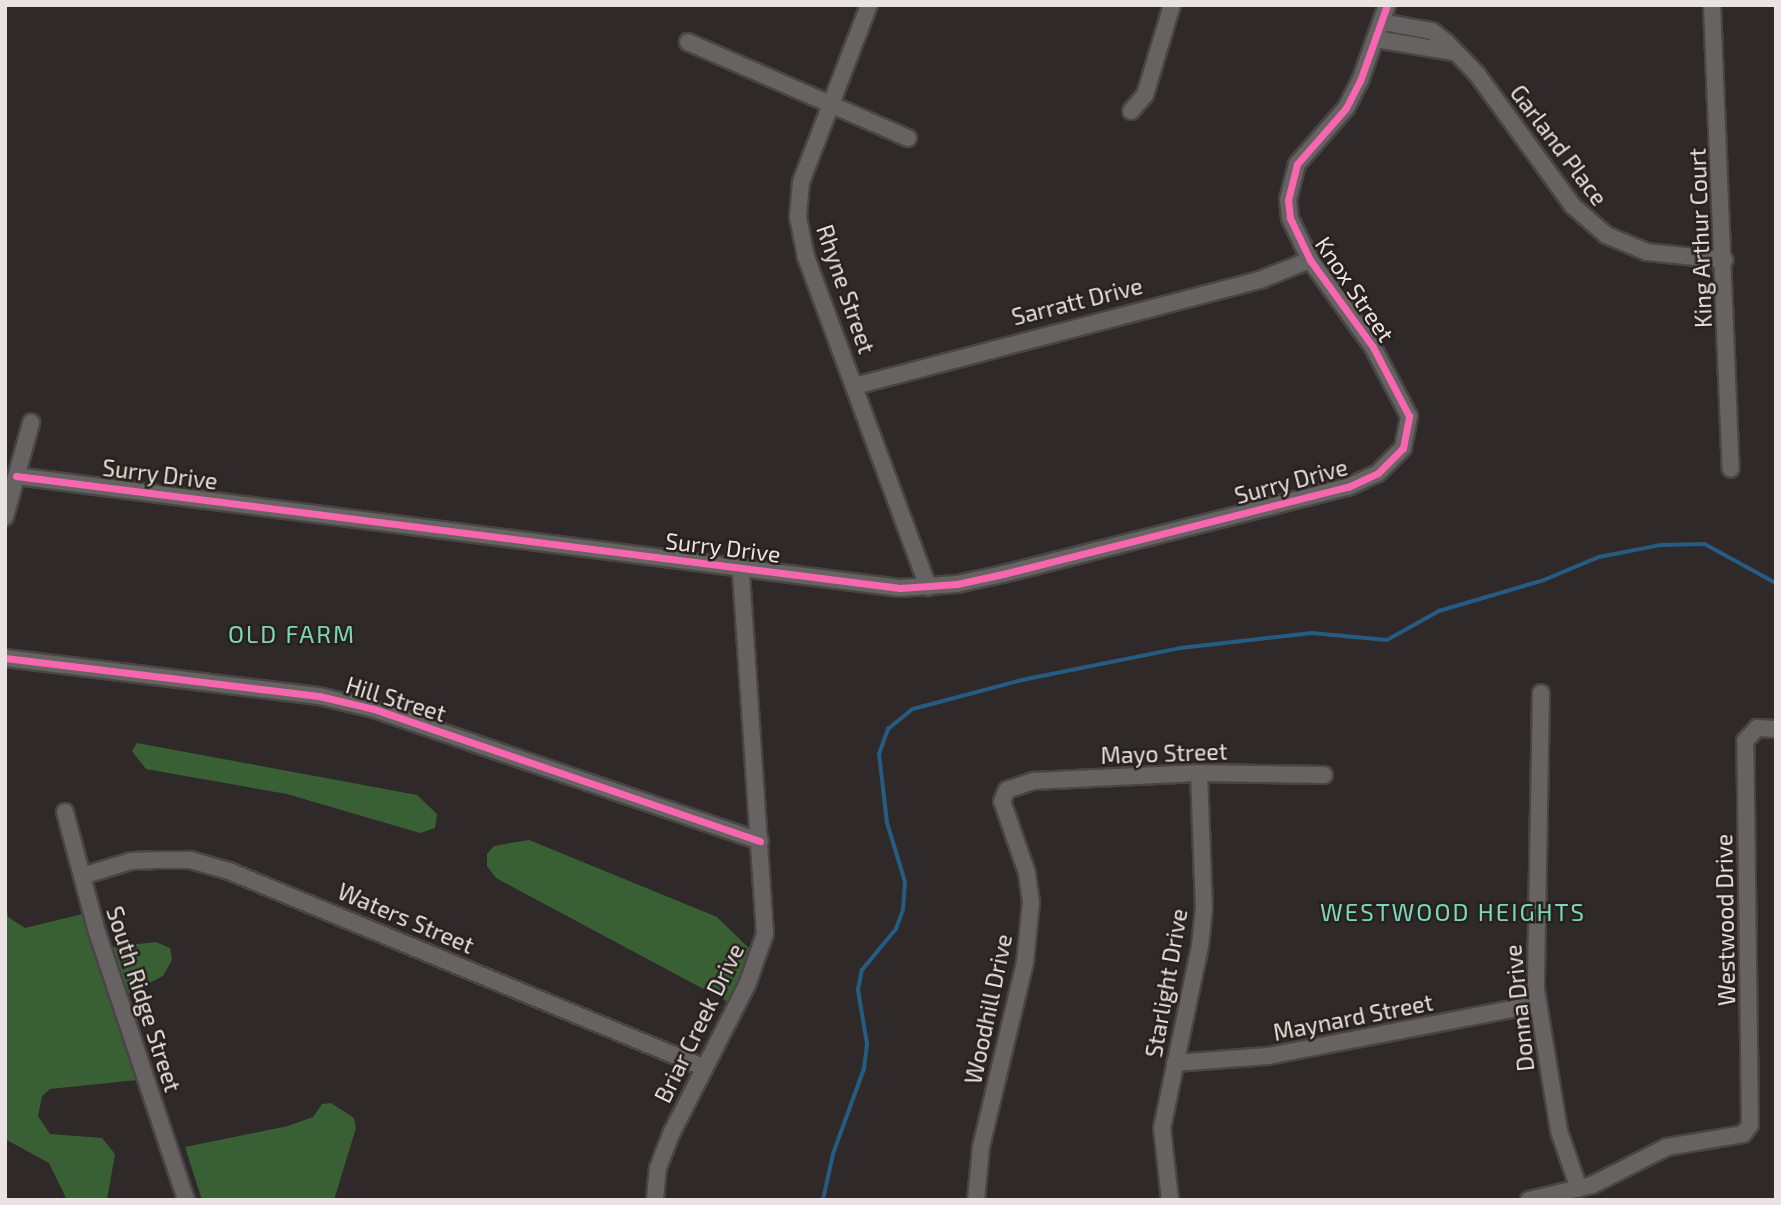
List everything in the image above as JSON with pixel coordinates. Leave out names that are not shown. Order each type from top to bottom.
[{"type":"street","name":"Rhyne Street","points":[[869,5],[802,182],[798,217],[806,257],[928,587]]},
{"type":"street","points":[[1131,111],[1145,95],[1172,5]]},
{"type":"street","name":"Knox Street","points":[[1387,5],[1376,39],[1346,108],[1297,164],[1289,181],[1290,218],[1310,260],[1366,338],[1403,398],[1409,416],[1404,448]]},
{"type":"street","name":"King Arthur Court","points":[[1712,5],[1725,260],[1731,469]]},
{"type":"street","name":"Garland Place","points":[[1382,22],[1432,31],[1477,74],[1588,223],[1647,252],[1725,260]]},
{"type":"street","points":[[1376,39],[1452,51]]},
{"type":"street","points":[[688,43],[908,138]]},
{"type":"street","name":"Sarratt Drive","points":[[855,386],[1025,338],[1262,279],[1310,260]]},
{"type":"street","points":[[5,517],[30,423]]},
{"type":"street","name":"Surry Drive","points":[[16,476],[864,584],[928,587],[1003,574],[1348,487],[1378,473],[1404,448]]},
{"type":"street","name":"Briar Creek Drive","points":[[655,1200],[658,1168],[703,1067],[747,985],[765,934],[741,569]]},
{"type":"street","name":"Hill Street","points":[[5,658],[319,696],[374,709],[760,841]]},
{"type":"street","name":"Donna Drive","points":[[1541,693],[1533,937],[1537,1004],[1559,1131],[1578,1189]]},
{"type":"street","name":"Westwood Drive","points":[[1578,1189],[1679,1143],[1742,1134],[1750,1125],[1745,741],[1757,728],[1776,729]]},
{"type":"street","name":"Mayo Street","points":[[1007,790],[1033,781],[1199,773],[1324,775]]},
{"type":"street","name":"Starlight Drive","points":[[1170,1200],[1162,1128],[1204,909],[1199,773]]},
{"type":"street","name":"Woodhill Drive","points":[[976,1200],[981,1147],[1025,963],[1031,902],[1027,873],[1002,801],[1007,790]]},
{"type":"street","name":"South Ridge Street","points":[[65,812],[82,876],[186,1200]]},
{"type":"street","name":"Waters Street","points":[[82,876],[131,861],[157,860],[190,860],[229,871],[703,1067]]},
{"type":"street","name":"Maynard Street","points":[[1175,1063],[1268,1056],[1537,1004]]},
{"type":"street","points":[[1529,1200],[1578,1189]]},
{"type":"green space","points":[[137,743],[417,795],[437,814],[435,828],[420,833],[287,794],[146,769],[132,751]]},
{"type":"green space","points":[[529,840],[717,917],[759,958],[739,1008],[496,878],[487,866],[487,854],[494,846]]},
{"type":"green space","points":[[5,898],[8,917],[25,928],[91,912],[103,948],[156,942],[170,948],[172,960],[163,976],[120,998],[146,1079],[50,1089],[42,1096],[38,1116],[50,1134],[102,1138],[115,1154],[107,1200],[67,1200],[49,1163],[5,1139]]},
{"type":"green space","points":[[331,1103],[354,1118],[356,1128],[334,1200],[202,1200],[185,1147],[288,1126],[313,1117],[322,1104]]},
{"type":"waterway","points":[[823,1200],[833,1154],[864,1069],[867,1044],[858,990],[862,970],[896,929],[903,910],[905,882],[887,823],[879,754],[888,729],[913,709],[1022,680],[1181,648],[1312,633],[1387,640],[1439,611],[1544,580],[1599,557],[1661,545],[1705,544],[1776,583]]},
{"type":"cycle path","points":[[16,476],[900,588],[957,584],[1003,574],[1348,487],[1378,473],[1403,448],[1409,416],[1373,347],[1310,260],[1290,218],[1288,200],[1297,164],[1346,108],[1360,81],[1387,5]]},
{"type":"cycle path","points":[[5,658],[319,696],[374,709],[760,841]]},
{"type":"district","name":"OLD FARM","points":[[292,634]]},
{"type":"district","name":"WESTWOOD HEIGHTS","points":[[1453,912]]}]
